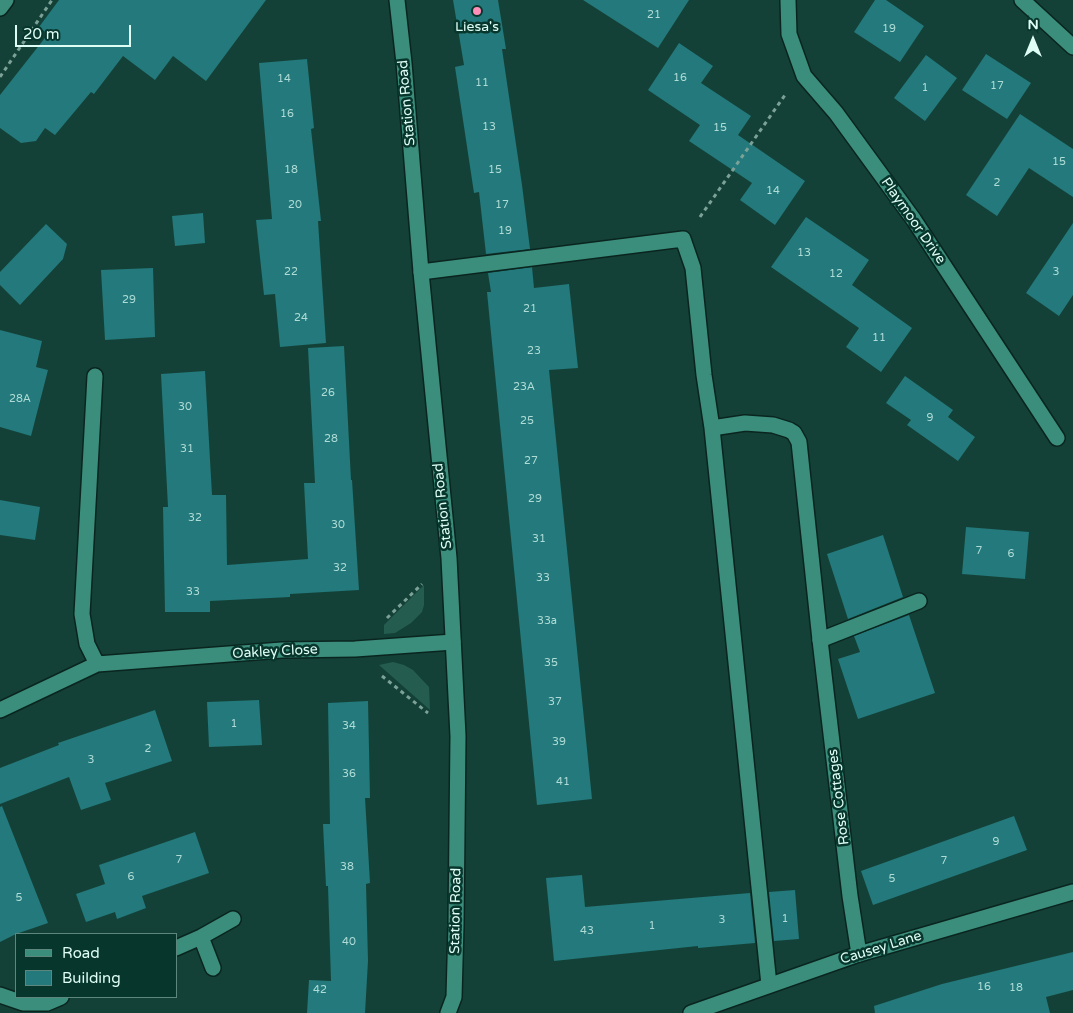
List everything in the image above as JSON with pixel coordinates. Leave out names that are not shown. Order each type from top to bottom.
[{"type":"street","points":[[0,8],[6,0]]},
{"type":"street","name":"Station Road","points":[[397,0],[449,558],[458,736],[454,997],[448,1013]]},
{"type":"street","name":"Playmoor Drive","points":[[788,0],[789,34],[804,76],[836,113],[914,220],[1057,438]]},
{"type":"street","points":[[1022,0],[1073,47]]},
{"type":"street","points":[[421,272],[683,240],[693,268],[704,375],[712,428],[769,985]]},
{"type":"street","points":[[95,376],[82,614],[87,644],[97,664]]},
{"type":"street","name":"Rose Cottages","points":[[712,428],[745,423],[760,423],[783,427],[794,433],[799,442],[820,640],[849,886],[859,954]]},
{"type":"street","points":[[820,640],[919,601]]},
{"type":"street","name":"Oakley Close","points":[[0,710],[97,664],[282,650],[355,649],[453,642]]},
{"type":"street","name":"Causey Lane","points":[[691,1013],[859,954],[1073,892]]},
{"type":"street","points":[[178,947],[200,938],[233,919]]},
{"type":"street","points":[[200,938],[213,968]]},
{"type":"street","points":[[0,995],[23,1003],[47,1003],[58,998]]},
{"type":"path","points":[[0,76],[52,0]]},
{"type":"path","points":[[683,240],[786,94],[804,76]]},
{"type":"green space","points":[[424,585],[422,612],[411,623],[395,633],[384,634],[384,625]]},
{"type":"green space","points":[[393,662],[413,670],[429,687],[430,710],[379,665]]},
{"type":"building","points":[[59,0],[266,0],[206,81],[173,56],[155,80],[123,56],[94,94],[91,92],[55,135],[45,128],[36,141],[21,143],[0,128],[0,95],[48,34],[39,27]]},
{"type":"building","points":[[453,0],[498,0],[506,49],[502,49],[530,249],[486,254],[479,192],[474,193],[455,67],[464,65]]},
{"type":"building","points":[[583,0],[689,0],[658,48]]},
{"type":"building","points":[[875,0],[886,0],[924,26],[900,62],[854,32]]},
{"type":"building","points":[[679,43],[713,66],[701,83],[751,116],[738,135],[805,181],[775,225],[740,200],[752,183],[689,141],[700,125],[648,90]]},
{"type":"building","points":[[986,54],[1031,83],[1007,119],[962,90]]},
{"type":"building","points":[[926,55],[957,78],[925,121],[894,98]]},
{"type":"building","points":[[307,59],[314,128],[311,129],[321,221],[318,221],[326,343],[280,347],[275,294],[264,295],[256,220],[272,219],[259,63]]},
{"type":"building","points":[[1020,114],[1073,149],[1073,197],[1029,168],[997,216],[966,195]]},
{"type":"building","points":[[203,213],[205,243],[175,246],[172,216]]},
{"type":"building","points":[[806,217],[869,260],[852,285],[912,328],[881,372],[846,347],[859,328],[771,267]]},
{"type":"building","points":[[1073,223],[1073,295],[1059,316],[1026,293]]},
{"type":"building","points":[[46,224],[67,244],[63,259],[20,305],[0,285],[0,272]]},
{"type":"building","points":[[532,267],[534,288],[569,284],[578,368],[549,370],[592,799],[537,805],[487,292],[491,292],[488,273]]},
{"type":"building","points":[[153,268],[155,337],[105,340],[101,270]]},
{"type":"building","points":[[0,330],[42,341],[36,367],[48,370],[31,436],[0,427]]},
{"type":"building","points":[[344,346],[359,590],[290,594],[290,597],[210,601],[210,612],[165,612],[163,507],[168,507],[161,374],[205,371],[212,495],[226,495],[227,565],[308,559],[304,483],[315,483],[308,348]]},
{"type":"building","points":[[905,376],[953,410],[948,417],[975,437],[958,461],[907,425],[911,420],[886,403]]},
{"type":"building","points":[[0,500],[40,507],[35,540],[0,535]]},
{"type":"building","points":[[966,527],[1029,532],[1025,579],[962,574]]},
{"type":"building","points":[[883,535],[903,597],[848,619],[827,554]]},
{"type":"building","points":[[909,615],[935,693],[858,719],[838,659],[860,652],[854,636]]},
{"type":"building","points":[[259,700],[262,745],[209,747],[207,702]]},
{"type":"building","points":[[368,701],[370,798],[365,798],[370,883],[366,884],[368,961],[365,1013],[307,1013],[309,980],[331,981],[328,886],[326,886],[323,824],[330,824],[328,703]]},
{"type":"building","points":[[155,710],[172,761],[105,783],[111,800],[81,810],[69,777],[0,804],[0,768],[59,745],[58,743]]},
{"type":"building","points":[[2,806],[48,923],[15,933],[0,942],[0,807]]},
{"type":"building","points":[[1014,816],[1027,850],[873,905],[861,871]]},
{"type":"building","points":[[195,832],[209,873],[142,896],[146,908],[117,919],[115,912],[86,922],[76,894],[105,884],[99,865]]},
{"type":"building","points":[[582,875],[585,907],[750,893],[755,943],[698,948],[698,946],[554,961],[546,878]]},
{"type":"building","points":[[795,890],[799,939],[774,941],[769,892]]},
{"type":"building","points":[[1073,952],[1073,990],[1046,997],[1050,1013],[875,1013],[874,1006],[942,984]]},
{"type":"place","name":"Liesa's","points":[[477,11]]}]
